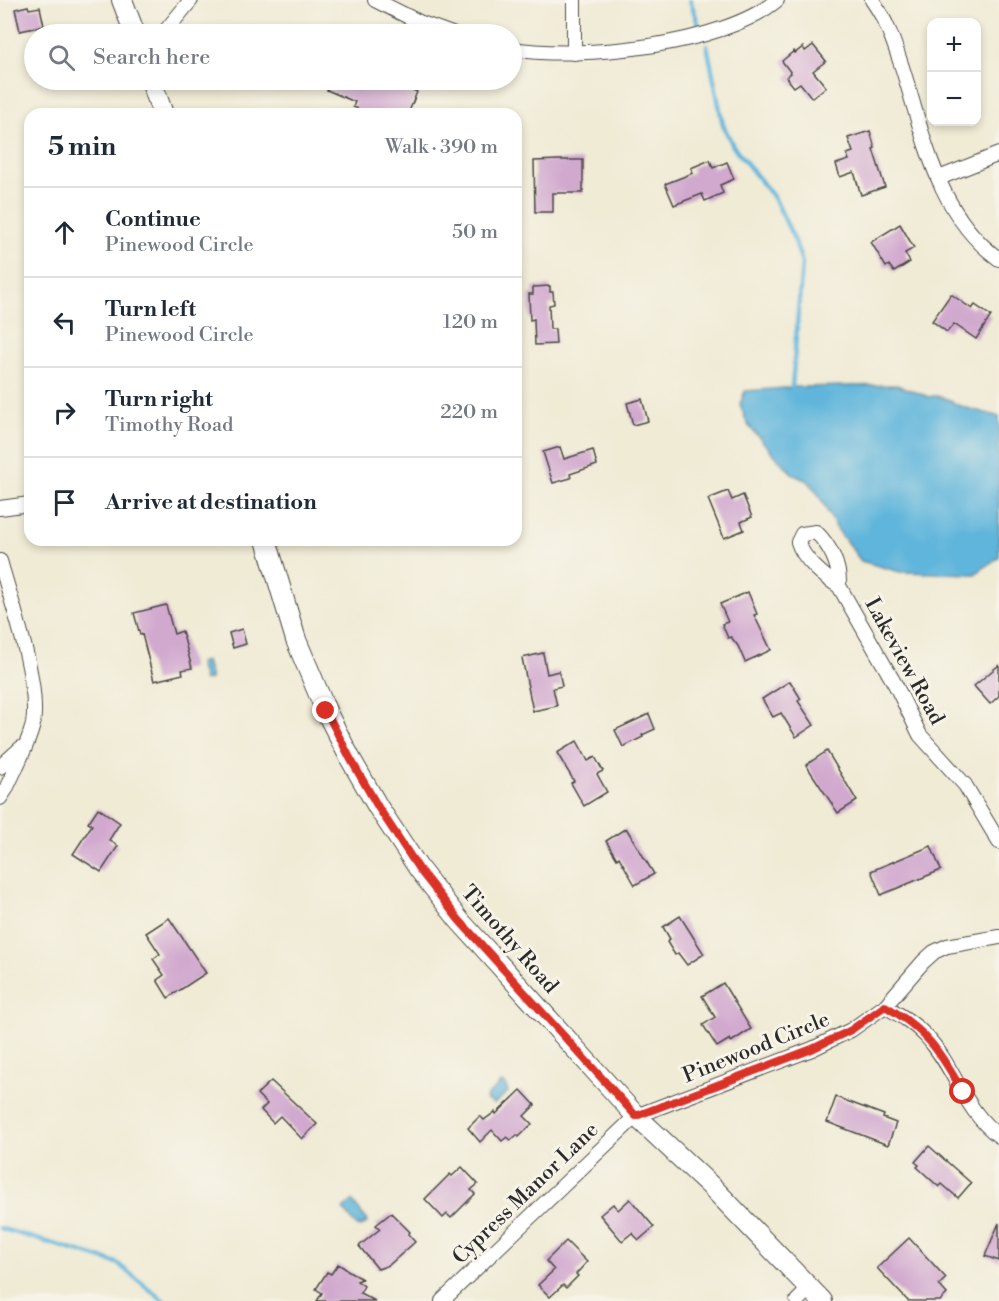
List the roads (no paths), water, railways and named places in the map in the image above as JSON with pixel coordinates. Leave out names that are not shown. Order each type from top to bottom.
[{"type":"main road","points":[[122,0],[131,24]]},
{"type":"main road","points":[[155,90],[161,108]]},
{"type":"main road","name":"Timothy Road","points":[[268,546],[296,640],[310,675],[350,758],[378,807],[419,869],[459,920],[636,1116],[712,1188],[809,1297]]},
{"type":"street","points":[[171,24],[191,0]]},
{"type":"street","points":[[375,0],[427,24]]},
{"type":"street","points":[[574,0],[574,53]]},
{"type":"street","points":[[522,50],[574,53],[637,47],[696,37],[722,30],[748,18],[777,0]]},
{"type":"street","points":[[872,0],[884,16],[891,34],[946,197],[956,215],[988,251],[999,259]]},
{"type":"street","points":[[939,178],[999,154]]},
{"type":"street","points":[[0,508],[24,505]]},
{"type":"street","points":[[0,561],[22,640],[34,699],[32,728],[0,798]]},
{"type":"street","name":"Lakeview Road","points":[[840,586],[896,686],[920,735],[965,784],[999,842]]},
{"type":"street","points":[[0,766],[25,745]]},
{"type":"street","name":"Pinewood Circle","points":[[636,1116],[812,1049],[851,1030],[885,1006],[934,952],[947,946],[999,937]]},
{"type":"street","points":[[885,1006],[906,1018],[927,1036],[949,1068],[975,1114],[999,1136]]},
{"type":"street","name":"Cypress Manor Lane","points":[[442,1301],[636,1116]]},
{"type":"water","points":[[897,385],[929,397],[941,397],[966,408],[999,417],[999,557],[975,574],[900,572],[861,561],[837,529],[818,494],[808,481],[794,475],[748,425],[740,404],[745,391],[798,387]]},
{"type":"water","points":[[206,661],[211,679],[204,681],[199,663]]},
{"type":"water","points":[[501,1083],[505,1084],[508,1092],[494,1104],[486,1100],[487,1096]]},
{"type":"water","points":[[352,1201],[367,1220],[365,1221],[367,1223],[361,1227],[360,1225],[357,1227],[343,1209]]},
{"type":"waterway","points":[[690,0],[698,23]]},
{"type":"waterway","points":[[707,45],[723,125],[733,146],[775,199],[795,241],[802,263],[792,387]]},
{"type":"waterway","points":[[0,1228],[117,1263],[164,1301]]}]
